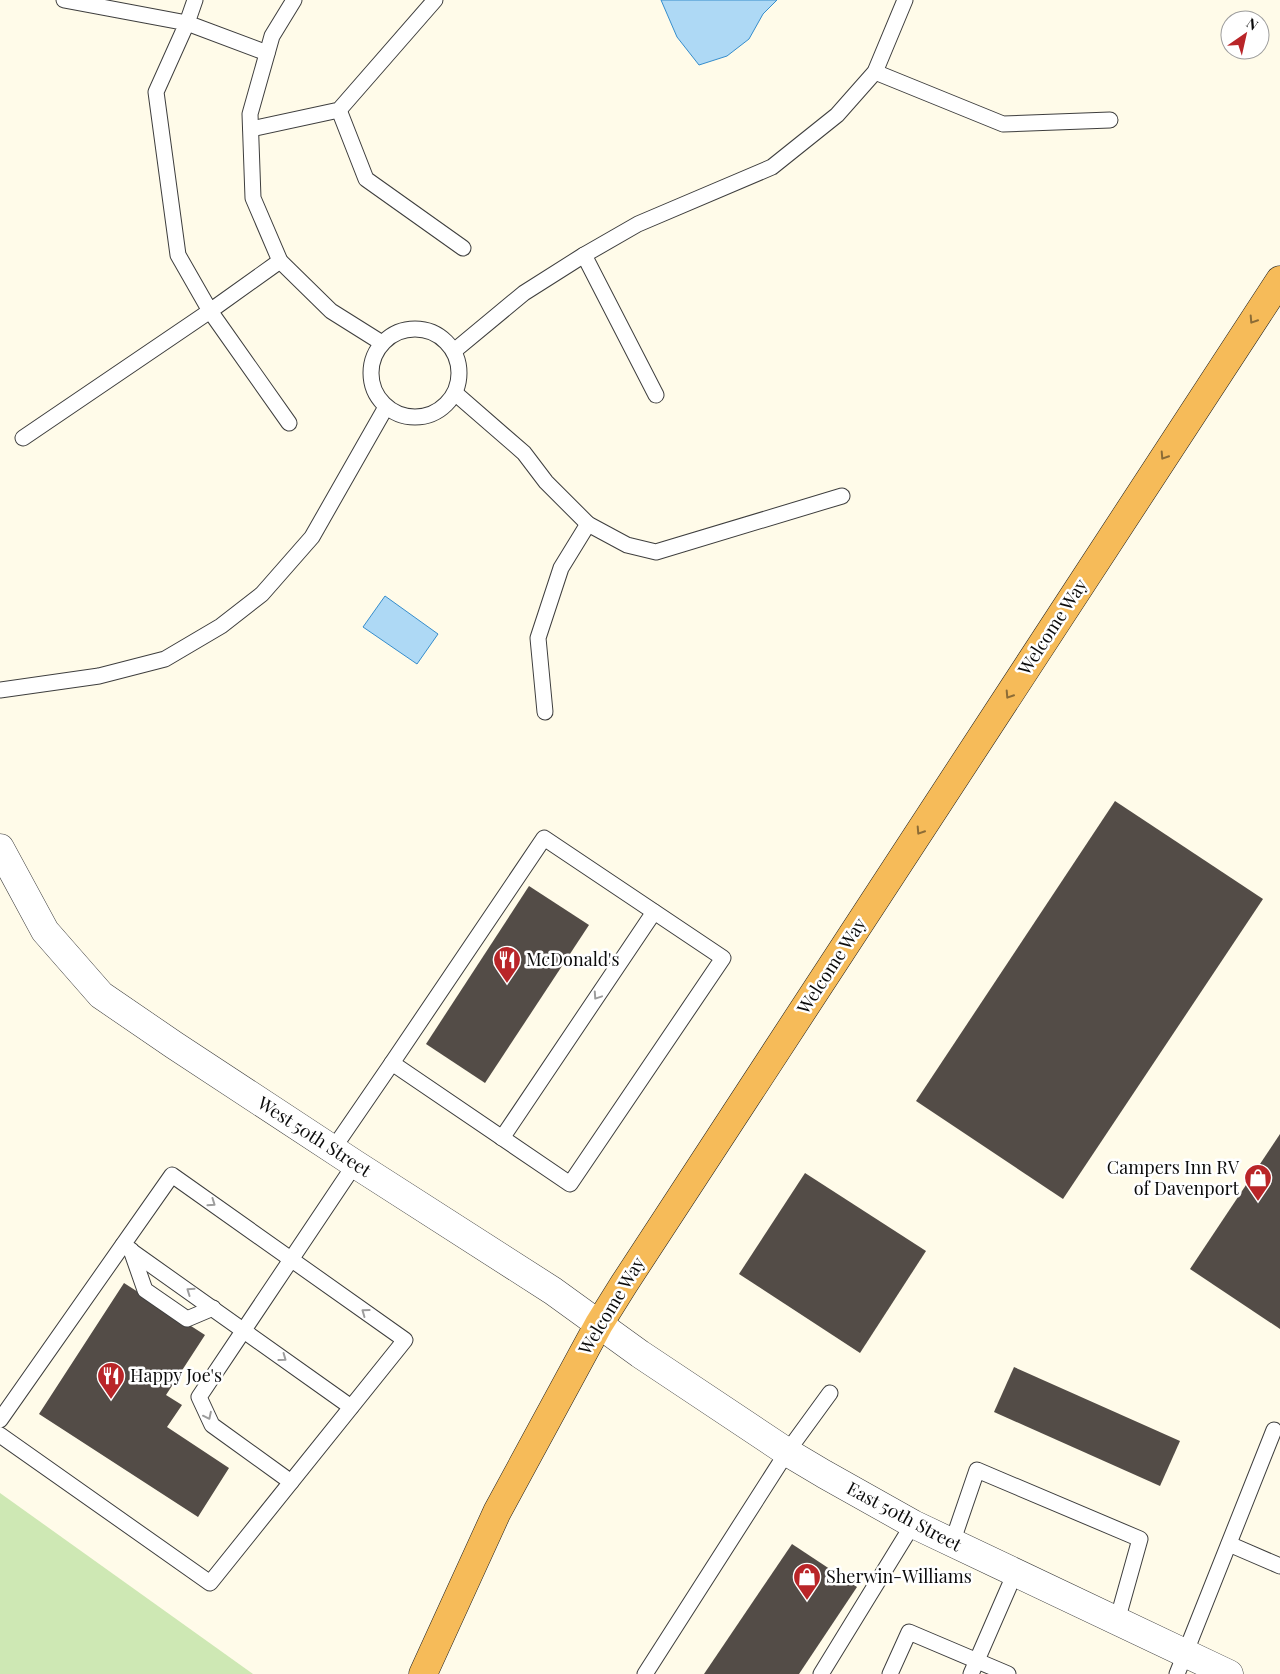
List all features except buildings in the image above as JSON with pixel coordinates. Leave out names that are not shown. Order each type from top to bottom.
[{"type":"highway","name":"Welcome Way","points":[[423,1674],[497,1512],[599,1324],[1280,280]]},
{"type":"street","name":"West 50th Street","points":[[0,848],[45,931],[101,995],[344,1157],[553,1291],[599,1324]]},
{"type":"street","name":"East 50th Street","points":[[599,1324],[640,1354],[787,1452],[913,1524],[1116,1621],[1181,1664],[1229,1674]]},
{"type":"lane","points":[[64,0],[187,23],[267,53]]},
{"type":"lane","points":[[195,0],[187,23],[156,92],[178,256],[210,311],[289,423]]},
{"type":"lane","points":[[294,0],[272,36],[250,114],[253,198],[280,262],[331,310],[382,343]]},
{"type":"lane","points":[[251,129],[339,110],[435,0]]},
{"type":"lane","points":[[454,351],[524,293],[584,255],[638,224],[772,167],[836,115],[875,72],[905,0]]},
{"type":"lane","points":[[875,72],[1003,124],[1110,120]]},
{"type":"lane","points":[[339,110],[366,179],[463,248]]},
{"type":"lane","points":[[584,255],[656,395]]},
{"type":"lane","points":[[23,438],[280,262]]},
{"type":"lane","points":[[420,329],[433,332],[445,340],[454,351],[459,365],[459,379],[455,393],[448,404],[437,412],[424,417],[411,418],[397,415],[386,407],[377,396],[372,383],[370,369],[374,355],[382,343],[393,334],[406,330],[420,329]]},
{"type":"lane","points":[[455,393],[524,454],[546,482],[588,524],[627,545],[656,552],[842,496]]},
{"type":"lane","points":[[0,690],[98,676],[164,659],[221,626],[262,594],[312,538],[386,407]]},
{"type":"lane","points":[[545,712],[538,638],[561,568],[588,524]]},
{"type":"lane","points":[[291,1482],[212,1425],[199,1397],[291,1259],[392,1063],[544,838],[723,958],[570,1184],[392,1063]]},
{"type":"lane","points":[[502,1138],[654,912]]},
{"type":"lane","points":[[0,1420],[127,1247],[172,1175],[405,1340],[210,1583],[0,1435]]},
{"type":"lane","points":[[127,1247],[351,1407]]},
{"type":"lane","points":[[127,1247],[145,1290],[187,1319],[213,1308]]},
{"type":"lane","points":[[645,1674],[787,1452],[830,1393]]},
{"type":"lane","points":[[1181,1664],[1274,1430]]},
{"type":"lane","points":[[952,1543],[977,1470],[1140,1539],[1116,1621]]},
{"type":"lane","points":[[821,1674],[913,1524]]},
{"type":"lane","points":[[1229,1544],[1280,1566]]},
{"type":"lane","points":[[974,1667],[1015,1573]]},
{"type":"lane","points":[[890,1674],[909,1632],[974,1667],[1008,1674]]},
{"type":"green space","points":[[0,1493],[253,1674],[0,1674]]},
{"type":"water","points":[[661,0],[777,0],[763,14],[749,39],[727,56],[699,65],[677,37]]},
{"type":"water","points":[[385,596],[438,634],[417,664],[363,627]]},
{"type":"place","name":"McDonald's","points":[[507,984]]},
{"type":"place","name":"Campers Inn RV of Davenport","points":[[1258,1202]]},
{"type":"place","name":"Happy Joe's","points":[[111,1400]]},
{"type":"place","name":"Sherwin-Williams","points":[[807,1601]]}]
